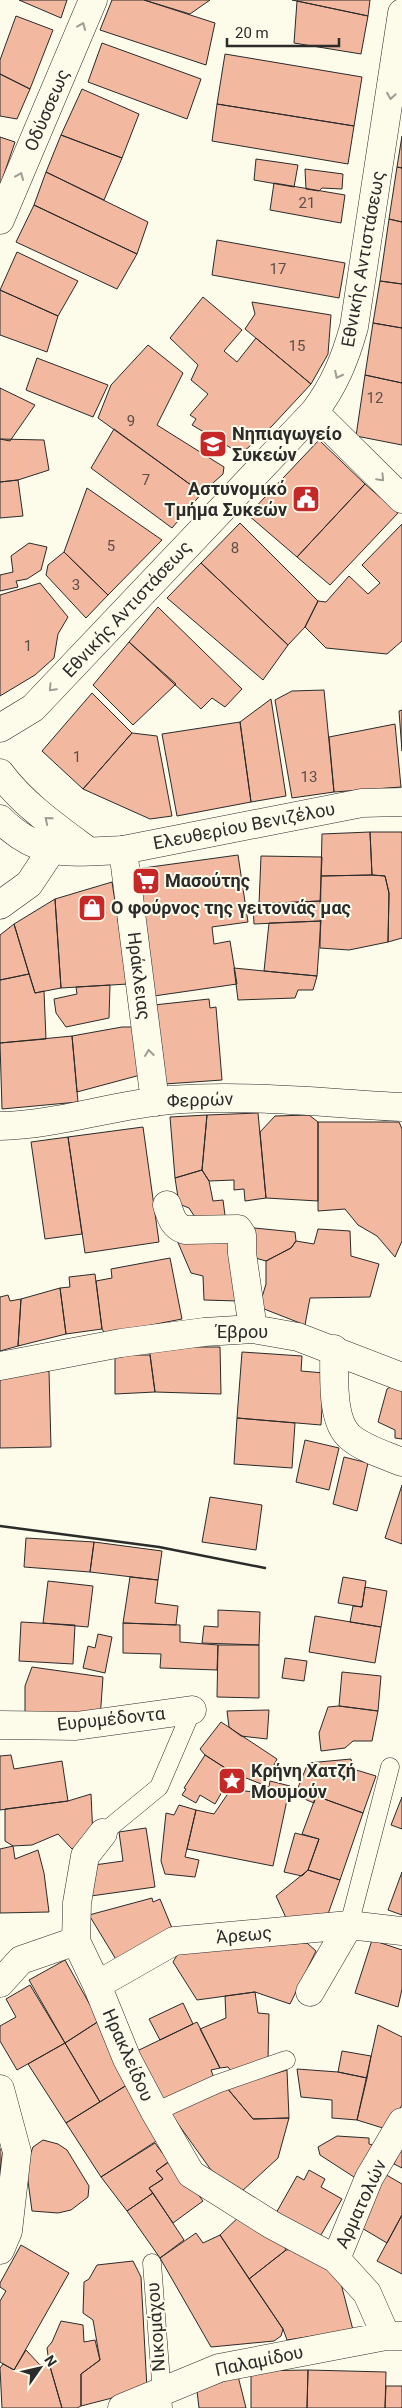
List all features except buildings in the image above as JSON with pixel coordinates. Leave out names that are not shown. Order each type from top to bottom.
[{"type":"street","name":"Οδύσσεως","points":[[0,220],[93,0]]},
{"type":"street","name":"Εθνικής Αντιστάσεως","points":[[0,728],[33,708],[314,412],[341,368],[354,327],[402,12]]},
{"type":"street","points":[[314,412],[402,499]]},
{"type":"street","points":[[0,773],[9,785],[34,809],[86,850]]},
{"type":"street","name":"Ελευθερίου Βενιζέλου","points":[[52,851],[68,853],[86,850],[123,850],[362,804],[402,802]]},
{"type":"street","points":[[0,819],[21,836],[52,851],[29,884],[0,905]]},
{"type":"street","name":"Ηράκλειας","points":[[123,850],[155,1102]]},
{"type":"street","name":"Φερρών","points":[[0,1126],[38,1123],[155,1102],[242,1099],[402,1108]]},
{"type":"street","points":[[167,1205],[174,1224],[178,1228],[186,1230],[238,1229],[243,1242],[242,1253],[253,1330]]},
{"type":"street","name":"Έβρου","points":[[0,1366],[121,1343],[204,1332],[253,1330],[287,1334],[334,1348],[402,1377]]},
{"type":"street","points":[[334,1348],[336,1408],[342,1429],[359,1443],[402,1462]]},
{"type":"street","name":"Ευρυμέδοντα","points":[[0,1725],[76,1726],[192,1710]]},
{"type":"street","name":"Ηρακλείδου","points":[[103,1833],[85,1856],[77,1903],[76,1941],[97,1985],[126,2059],[190,2174],[272,2225],[336,2259],[366,2293],[394,2336]]},
{"type":"street","points":[[310,1992],[349,1925]]},
{"type":"street","name":"Άρεως","points":[[97,1985],[174,1941],[349,1925],[402,1930]]},
{"type":"street","points":[[0,1983],[21,1960],[76,1941]]},
{"type":"street","points":[[0,2089],[17,2152],[8,2231],[0,2250]]},
{"type":"street","name":"Αρματολών","points":[[336,2259],[369,2178],[402,2122]]},
{"type":"street","name":"Παλαμίδου","points":[[122,2408],[162,2400],[219,2368],[394,2336]]},
{"type":"lane","name":"Ηρακλείδου","points":[[103,1833],[160,1787],[192,1710]]},
{"type":"lane","points":[[349,1925],[390,1768]]},
{"type":"lane","points":[[155,2112],[217,2084],[286,2060]]},
{"type":"lane","name":"Νικομάχου","points":[[152,2263],[162,2400]]},
{"type":"wall","points":[[0,1526],[159,1547],[265,1568]]},
{"type":"place","name":"Νηπιαγωγείο Συκεών","points":[[213,444]]},
{"type":"place","name":"Αστυνομικό Τμήμα Συκεών","points":[[306,499]]},
{"type":"place","name":"Μασούτης","points":[[146,881]]},
{"type":"place","name":"Ο φούρνος της γειτονιάς μας","points":[[92,908]]},
{"type":"place","name":"Κρήνη Χατζή Μουμούν","points":[[232,1781]]}]
